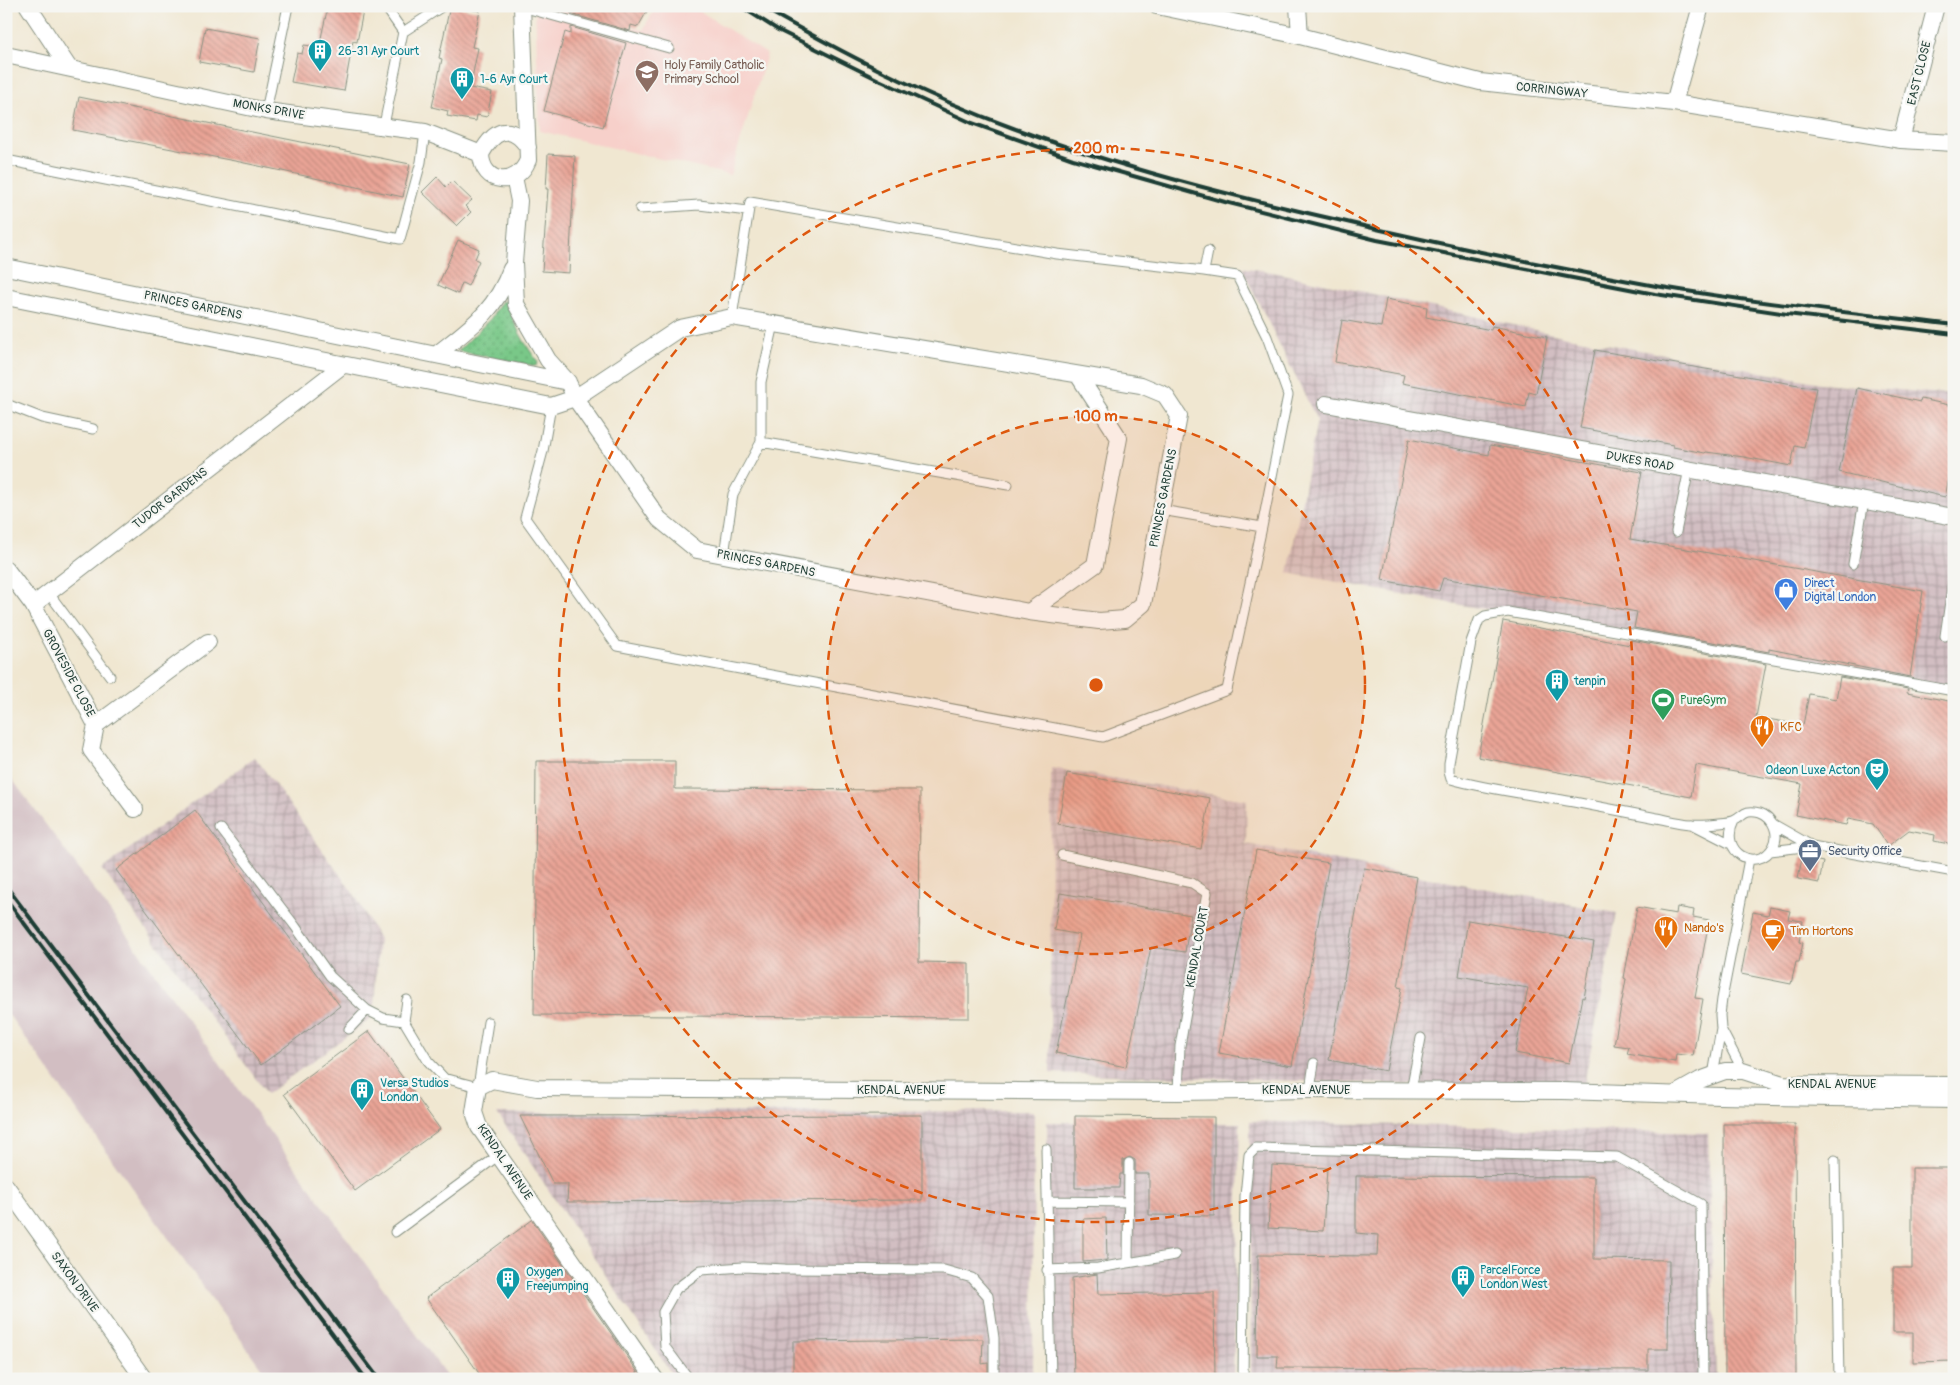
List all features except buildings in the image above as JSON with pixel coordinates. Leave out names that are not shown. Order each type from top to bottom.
[{"type":"street","points":[[28,6],[69,68]]},
{"type":"street","points":[[522,6],[524,142],[528,160],[522,172],[506,179],[496,178],[484,170],[481,164],[481,154],[487,143],[500,133],[507,132],[524,142]]},
{"type":"street","name":"CORRINGWAY","points":[[1157,6],[1300,36],[1480,82],[1674,103],[1902,140],[1954,143]]},
{"type":"street","points":[[1298,6],[1300,36]]},
{"type":"street","points":[[1674,103],[1701,6]]},
{"type":"street","name":"EAST CLOSE","points":[[1902,140],[1936,6]]},
{"type":"street","name":"MONKS DRIVE","points":[[6,55],[266,111],[384,125],[424,132],[481,154]]},
{"type":"street","points":[[437,354],[478,322],[504,290],[514,262],[519,202],[514,177]]},
{"type":"street","name":"PRINCES GARDENS","points":[[6,296],[550,406],[575,398],[680,328],[732,317],[1141,385],[1165,395],[1179,416],[1143,604],[1125,619],[1099,621],[1029,612],[697,550],[659,520],[575,398],[568,382],[548,360],[516,304],[514,262]]},
{"type":"street","name":"PRINCES GARDENS","points":[[6,267],[568,382]]},
{"type":"street","points":[[373,371],[379,343]]},
{"type":"street","name":"TUDOR GARDENS","points":[[33,605],[343,365]]},
{"type":"street","points":[[1029,612],[1095,565],[1120,438],[1078,375]]},
{"type":"street","name":"DUKES ROAD","points":[[1326,404],[1954,517]]},
{"type":"street","points":[[6,569],[33,605]]},
{"type":"street","name":"GROVESIDE CLOSE","points":[[33,605],[96,726],[208,642]]},
{"type":"street","points":[[96,726],[91,750],[135,809]]},
{"type":"street","name":"KENDAL AVENUE","points":[[1675,1094],[1700,1080],[1725,1071],[1743,1071],[1783,1084],[1954,1085]]},
{"type":"street","points":[[1713,1075],[1716,1089],[1720,1096]]},
{"type":"street","name":"KENDAL AVENUE","points":[[655,1379],[479,1127],[474,1112],[478,1087],[492,1080],[537,1088],[1178,1092],[1411,1090],[1954,1100]]},
{"type":"street","name":"SAXON DRIVE","points":[[6,1186],[144,1379]]},
{"type":"lane","points":[[266,111],[288,6]]},
{"type":"lane","points":[[384,6],[403,32]]},
{"type":"lane","points":[[384,125],[403,32],[443,6]]},
{"type":"lane","points":[[522,6],[669,48]]},
{"type":"lane","points":[[6,160],[400,239],[421,162],[424,132]]},
{"type":"lane","points":[[550,406],[543,451],[525,518],[617,646],[1103,737],[1227,690],[1288,395],[1267,337],[1237,276],[1057,254],[750,202],[732,317]]},
{"type":"lane","points":[[640,209],[699,204],[748,211]]},
{"type":"lane","points":[[1204,271],[1208,251]]},
{"type":"lane","points":[[724,555],[733,494],[761,442],[761,382],[774,324]]},
{"type":"lane","points":[[6,404],[42,418],[93,429]]},
{"type":"lane","points":[[761,442],[1008,485]]},
{"type":"lane","points":[[1676,532],[1689,470]]},
{"type":"lane","points":[[1853,564],[1864,501]]},
{"type":"lane","points":[[1161,510],[1262,527]]},
{"type":"lane","points":[[1944,636],[1954,574]]},
{"type":"lane","points":[[48,592],[110,676]]},
{"type":"lane","points":[[1812,846],[1773,824],[1763,814],[1754,812],[1747,812],[1734,821],[1692,824],[1452,779],[1449,772],[1449,763],[1471,642],[1479,620],[1485,616],[1508,612],[1954,691]]},
{"type":"lane","points":[[1731,844],[1729,836],[1734,821]]},
{"type":"lane","points":[[1692,824],[1731,844],[1741,856],[1749,859],[1763,856],[1770,851],[1776,840],[1773,824]]},
{"type":"lane","points":[[221,829],[295,926],[330,976],[367,1010],[383,1018],[404,1022]]},
{"type":"lane","points":[[1770,851],[1812,846],[1954,872]]},
{"type":"lane","name":"KENDAL COURT","points":[[1062,855],[1192,883],[1207,893],[1180,1046],[1178,1092]]},
{"type":"lane","points":[[1713,1075],[1721,1029],[1722,999],[1749,859]]},
{"type":"lane","points":[[407,1000],[404,1022],[428,1061],[444,1078],[478,1087],[488,1022]]},
{"type":"lane","points":[[350,1029],[367,1010]]},
{"type":"lane","points":[[1721,1029],[1743,1071]]},
{"type":"lane","points":[[1411,1090],[1421,1038]]},
{"type":"lane","points":[[1310,1090],[1314,1063]]},
{"type":"lane","points":[[1243,1379],[1246,1196],[1249,1155],[1256,1148],[1617,1157],[1701,1204],[1703,1379]]},
{"type":"lane","points":[[1046,1149],[1047,1270],[1051,1379]]},
{"type":"lane","points":[[395,1232],[499,1155]]},
{"type":"lane","points":[[1835,1160],[1839,1379]]},
{"type":"lane","points":[[1128,1263],[1130,1162]]},
{"type":"lane","points":[[1046,1201],[1129,1202]]},
{"type":"lane","points":[[1047,1270],[1098,1268],[1176,1256]]},
{"type":"lane","points":[[689,1379],[665,1346],[664,1312],[676,1289],[701,1270],[743,1267],[944,1270],[972,1278],[988,1296],[994,1338],[994,1379]]},
{"type":"shaded area","name":"Holy Family Catholic Primary School","points":[[535,6],[563,6],[643,30],[656,6],[692,6],[767,54],[730,175],[540,131]]},
{"type":"shaded area","points":[[1241,267],[1278,273],[1562,336],[1821,383],[1954,395],[1954,688],[1467,606],[1288,573],[1317,420]]},
{"type":"shaded area","points":[[255,757],[356,897],[379,939],[373,1017],[267,1094],[102,869]]},
{"type":"shaded area","points":[[1051,768],[1247,800],[1246,844],[1617,913],[1583,1090],[1050,1073]]},
{"type":"shaded area","points":[[6,771],[449,1379],[269,1379],[6,1011]]},
{"type":"shaded area","points":[[1034,1111],[1033,1379],[675,1379],[497,1113]]},
{"type":"shaded area","points":[[1250,1121],[1708,1133],[1716,1379],[1251,1379]]},
{"type":"shaded area","points":[[1047,1122],[1240,1123],[1233,1379],[1052,1379]]},
{"type":"green space","points":[[502,301],[507,302],[520,334],[538,362],[536,366],[458,351],[491,318]]},
{"type":"railway","points":[[740,6],[778,30],[972,123],[1073,159],[1225,202],[1377,240],[1655,294],[1787,314],[1954,334]]},
{"type":"railway","points":[[760,6],[884,72],[980,115],[1053,142],[1133,168],[1215,190],[1457,247],[1656,286],[1767,303],[1954,325]]},
{"type":"railway","points":[[6,886],[379,1379]]},
{"type":"railway","points":[[6,899],[366,1379]]},
{"type":"place","name":"26-31 Ayr Court","points":[[320,72]]},
{"type":"place","name":"Holy Family Catholic Primary School","points":[[647,93]]},
{"type":"place","name":"1-6 Ayr Court","points":[[462,100]]},
{"type":"place","name":"Direct Digital London","points":[[1786,611]]},
{"type":"place","name":"tenpin","points":[[1557,702]]},
{"type":"place","name":"PureGym","points":[[1663,721]]},
{"type":"place","name":"KFC","points":[[1762,748]]},
{"type":"place","name":"Odeon Luxe Acton","points":[[1877,791]]},
{"type":"place","name":"Security Office","points":[[1810,872]]},
{"type":"place","name":"Nando's","points":[[1666,949]]},
{"type":"place","name":"Tim Hortons","points":[[1773,952]]},
{"type":"place","name":"Versa Studios London","points":[[362,1111]]},
{"type":"place","name":"ParcelForce London West","points":[[1463,1298]]},
{"type":"place","name":"Oxygen Freejumping","points":[[508,1300]]}]
